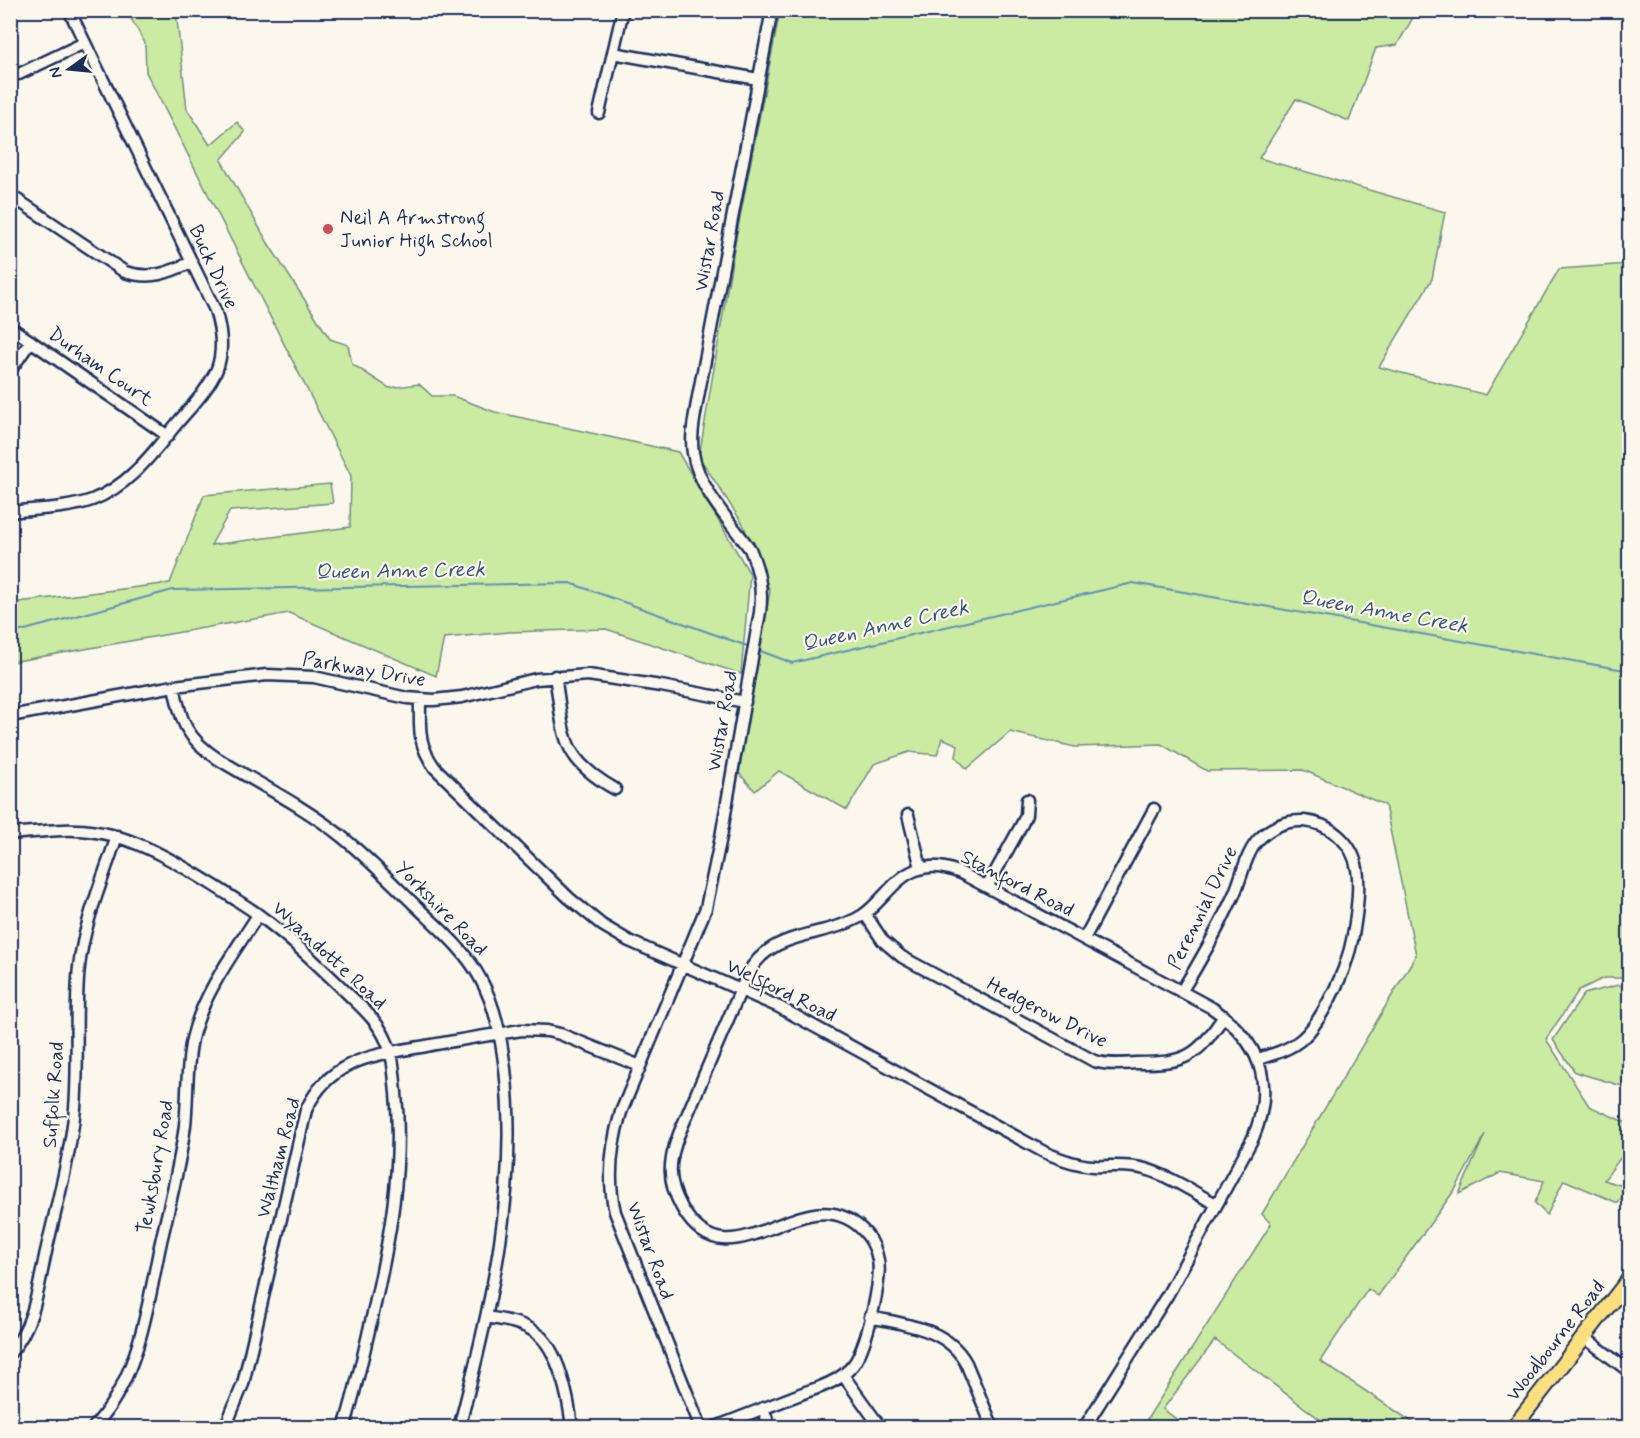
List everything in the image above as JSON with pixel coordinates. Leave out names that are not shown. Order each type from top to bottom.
[{"type":"main road","name":"Woodbourne Road","points":[[1513,1428],[1629,1278]]},
{"type":"street","name":"Buck Drive","points":[[10,512],[91,500],[134,474],[168,436],[206,387],[217,368],[220,352],[219,323],[192,262],[69,10]]},
{"type":"street","points":[[599,113],[623,10]]},
{"type":"street","name":"Wistar Road","points":[[701,1428],[624,1236],[612,1197],[611,1167],[615,1133],[640,1066],[706,908],[712,885],[762,598],[762,582],[750,549],[703,481],[697,469],[692,444],[698,397],[771,10]]},
{"type":"street","points":[[1626,10],[1629,18]]},
{"type":"street","points":[[19,74],[84,43]]},
{"type":"street","points":[[613,54],[758,79]]},
{"type":"street","points":[[10,195],[125,272],[142,276],[160,276],[192,262]]},
{"type":"street","name":"Durham Court","points":[[10,327],[168,436]]},
{"type":"street","points":[[10,371],[31,341]]},
{"type":"street","name":"Parkway Drive","points":[[10,716],[174,686],[240,677],[280,675],[314,677],[375,692],[420,699],[462,697],[536,679],[588,675],[745,702]]},
{"type":"street","points":[[555,676],[564,733],[572,754],[585,770],[615,789]]},
{"type":"street","name":"Yorkshire Road","points":[[174,686],[180,715],[192,739],[204,750],[339,835],[369,860],[452,940],[485,986],[500,1034],[508,1108],[506,1202],[498,1261],[459,1428]]},
{"type":"street","name":"Welsford Road","points":[[420,699],[420,738],[435,768],[584,910],[629,941],[779,1007],[1044,1152],[1072,1163],[1145,1169],[1172,1180],[1216,1204]]},
{"type":"street","points":[[987,887],[1022,824],[1026,815],[1027,800]]},
{"type":"street","points":[[1084,939],[1154,809]]},
{"type":"street","points":[[713,1428],[826,1384],[843,1375],[857,1359],[870,1317],[879,1278],[878,1258],[866,1233],[850,1220],[829,1213],[813,1213],[748,1238],[725,1239],[709,1234],[695,1225],[680,1205],[670,1173],[672,1153],[751,968],[770,948],[789,939],[843,925],[865,914],[896,883],[909,873],[921,868],[908,815]]},
{"type":"street","name":"Perennial Drive","points":[[1181,993],[1232,900],[1250,853],[1259,839],[1279,825],[1296,821],[1314,823],[1336,833],[1351,852],[1357,869],[1358,881],[1350,948],[1344,969],[1316,1023],[1303,1039],[1284,1050],[1258,1059]]},
{"type":"street","name":"Wyandotte Road","points":[[10,834],[81,830],[117,836],[146,847],[223,891],[292,941],[358,1004],[380,1029],[390,1051],[396,1101],[398,1135],[394,1211],[345,1428]]},
{"type":"street","name":"Suffolk Road","points":[[10,1353],[26,1332],[32,1314],[66,1162],[75,1106],[76,1005],[79,965],[85,934],[117,836]]},
{"type":"street","name":"Stanford Road","points":[[921,868],[946,867],[961,873],[1212,1008],[1238,1028],[1258,1059],[1264,1095],[1259,1123],[1160,1308],[1084,1428]]},
{"type":"street","name":"Hedgerow Drive","points":[[865,914],[883,941],[902,957],[1094,1061],[1158,1064],[1185,1058],[1202,1047],[1224,1017]]},
{"type":"street","name":"Tewksbury Road","points":[[93,1428],[111,1405],[140,1342],[180,1162],[187,1103],[189,1059],[196,1026],[207,998],[258,915]]},
{"type":"street","name":"Waltham Road","points":[[225,1428],[243,1384],[306,1110],[316,1091],[332,1074],[357,1060],[390,1051],[522,1030],[547,1030],[576,1039],[640,1066]]},
{"type":"street","points":[[486,1317],[524,1325],[543,1339],[554,1359],[565,1388],[572,1428]]},
{"type":"street","points":[[870,1317],[930,1331],[949,1341],[961,1353],[993,1428]]},
{"type":"street","points":[[1584,1337],[1629,1372]]},
{"type":"street","points":[[843,1375],[881,1428]]},
{"type":"street","points":[[763,1408],[770,1428]]},
{"type":"green space","points":[[126,10],[176,11],[187,109],[210,145],[237,122],[245,132],[221,160],[268,243],[330,339],[348,345],[352,364],[389,388],[419,384],[432,396],[453,396],[495,412],[678,452],[750,574],[741,674],[606,629],[509,632],[444,638],[436,676],[289,613],[11,662],[11,603],[170,583],[204,495],[330,484],[333,503],[230,511],[211,545],[350,527],[351,476],[146,72],[145,43]]},
{"type":"green space","points":[[1052,10],[1060,16],[1080,13],[1079,10],[1417,11],[1397,45],[1376,48],[1349,121],[1296,99],[1259,158],[1445,212],[1432,279],[1379,367],[1486,395],[1559,269],[1629,264],[1629,978],[1604,978],[1579,990],[1546,1039],[1589,1106],[1629,1124],[1629,1156],[1624,1153],[1604,1180],[1629,1188],[1618,1203],[1564,1180],[1547,1215],[1535,1203],[1544,1181],[1500,1173],[1459,1194],[1485,1134],[1456,1188],[1378,1296],[1368,1289],[1320,1361],[1420,1427],[1330,1427],[1215,1340],[1163,1409],[1187,1427],[1142,1427],[1271,1224],[1262,1214],[1416,955],[1385,805],[1303,770],[1207,771],[1161,744],[1075,747],[1010,732],[967,769],[956,757],[958,745],[942,738],[937,755],[909,752],[874,764],[847,810],[779,771],[755,791],[738,772],[770,591],[743,524],[699,457],[735,243],[780,11]]},
{"type":"green space","points":[[1618,985],[1629,987],[1629,1088],[1575,1072],[1553,1040],[1584,994]]},
{"type":"waterway","name":"Queen Anne Creek","points":[[10,634],[173,590],[570,583],[750,647]]},
{"type":"waterway","name":"Queen Anne Creek","points":[[758,650],[792,663],[1133,583],[1630,671]]},
{"type":"place","name":"Neil A Armstrong Junior High School","points":[[328,229]]}]
